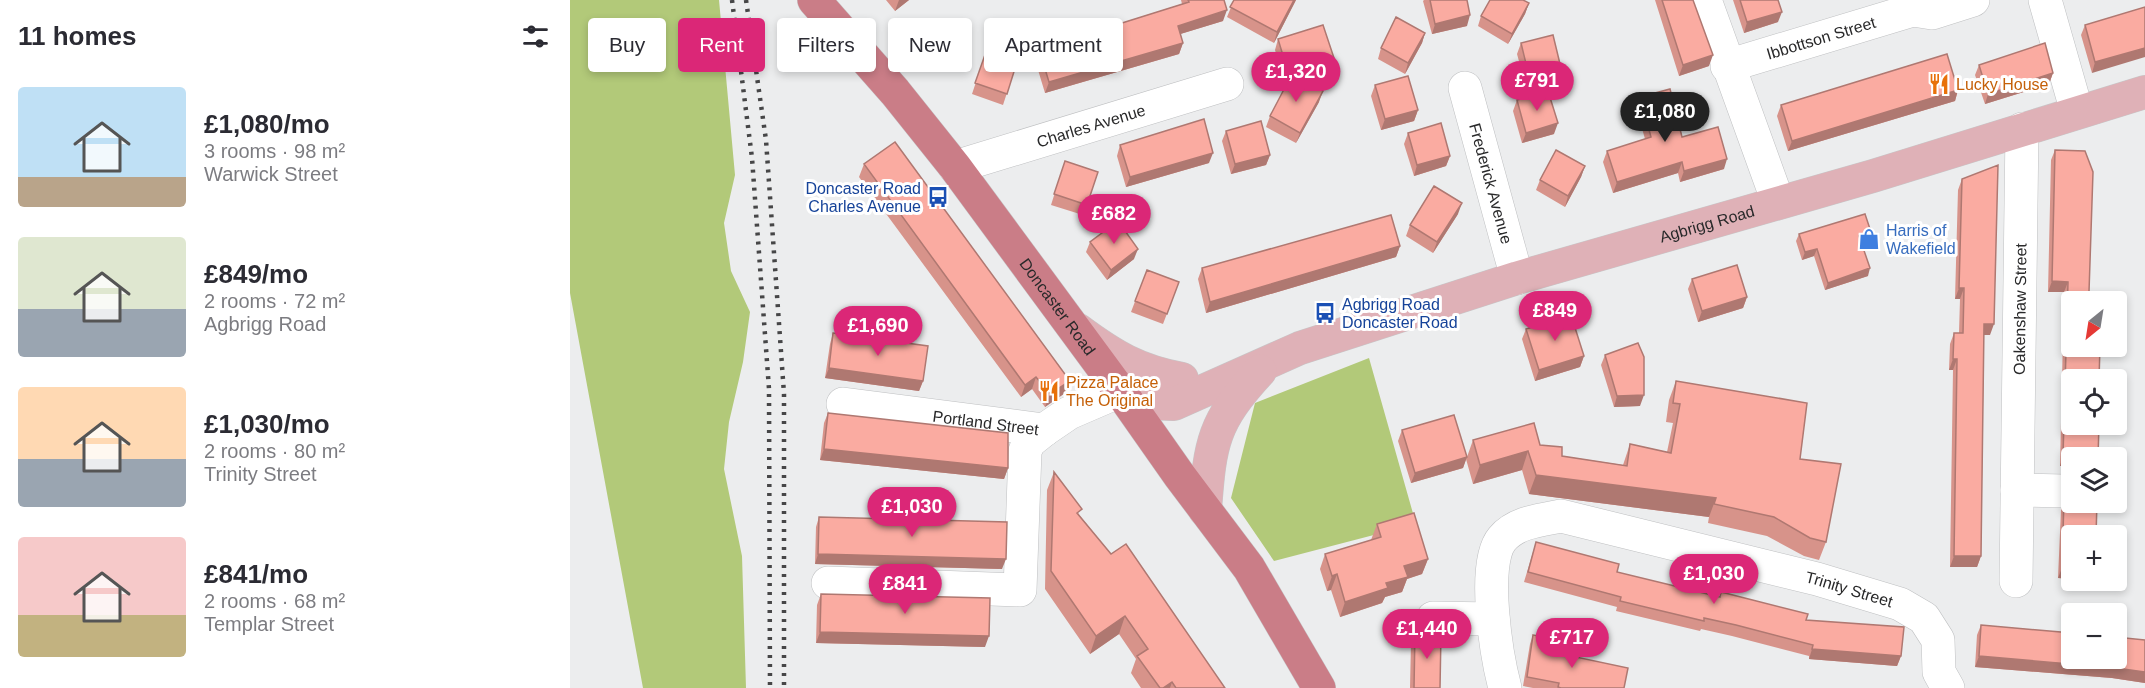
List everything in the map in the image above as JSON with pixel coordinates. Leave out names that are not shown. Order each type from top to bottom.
[{"type":"highway","name":"Doncaster Road","points":[[814,0],[895,92],[955,167],[1120,391],[1249,568],[1319,688]]},
{"type":"main road","name":"Agbrigg Road","points":[[1120,391],[1148,403],[1174,404],[1300,348],[1517,278],[2145,92]]},
{"type":"main road","points":[[1070,323],[1125,363],[1158,375],[1182,379]]},
{"type":"main road","name":"Agbrigg Road","points":[[1120,391],[1269,361]]},
{"type":"main road","points":[[1205,510],[1209,459],[1217,429],[1229,406],[1269,361]]},
{"type":"street","points":[[1705,0],[1778,202]]},
{"type":"street","name":"Ibbottson Street","points":[[1727,66],[1911,5],[1932,12],[1973,0]]},
{"type":"street","points":[[2045,0],[2077,112]]},
{"type":"street","name":"Charles Avenue","points":[[955,167],[1227,84]]},
{"type":"street","name":"Frederick Avenue","points":[[1465,88],[1517,278]]},
{"type":"street","name":"Oakenshaw Street","points":[[2016,581],[2022,129]]},
{"type":"street","name":"Portland Street","points":[[843,404],[1044,430],[1069,414],[1120,391]]},
{"type":"street","points":[[828,583],[1020,590],[1025,451],[1029,442],[1044,430]]},
{"type":"street","points":[[2017,490],[2061,491]]},
{"type":"street","name":"Trinity Street","points":[[1506,688],[1493,619],[1494,553],[1502,539],[1533,521],[1561,516],[1817,579],[1900,604],[1924,618],[1938,640],[1939,672],[1947,688]]},
{"type":"street","points":[[1433,618],[1493,619]]},
{"type":"green space","points":[[570,0],[719,0],[721,18],[678,18],[678,72],[726,72],[735,175],[724,223],[731,271],[750,312],[743,362],[729,422],[724,469],[742,556],[746,688],[643,688],[570,293]]},
{"type":"green space","points":[[1369,358],[1416,524],[1274,561],[1231,498],[1255,403]]},
{"type":"building","points":[[1188,0],[1224,0],[1227,10],[1178,26],[1183,43],[1123,60],[1123,23],[1189,2]]},
{"type":"building","points":[[1234,0],[1294,0],[1277,32],[1230,7]]},
{"type":"building","points":[[1430,0],[1467,0],[1470,15],[1435,24]]},
{"type":"building","points":[[1490,0],[1523,0],[1529,3],[1512,34],[1481,16]]},
{"type":"building","points":[[1662,0],[1693,0],[1713,55],[1683,65]]},
{"type":"building","points":[[1740,0],[1778,0],[1782,12],[1747,22]]},
{"type":"building","points":[[2145,7],[2145,48],[2095,62],[2085,25]]},
{"type":"building","points":[[1396,17],[1425,33],[1408,63],[1381,48]]},
{"type":"building","points":[[1323,25],[1334,58],[1288,72],[1278,39]]},
{"type":"building","points":[[1553,35],[1561,68],[1529,76],[1521,43]]},
{"type":"building","points":[[2045,43],[2053,73],[1988,94],[1979,65]]},
{"type":"building","points":[[1947,54],[1958,90],[1792,141],[1781,105]]},
{"type":"building","points":[[984,58],[984,72],[1014,72],[1007,94],[975,83]]},
{"type":"building","points":[[1046,72],[1083,72],[1049,82]]},
{"type":"building","points":[[1292,74],[1323,91],[1300,133],[1270,116]]},
{"type":"building","points":[[1408,76],[1418,110],[1385,119],[1375,85]]},
{"type":"building","points":[[1670,89],[1682,137],[1718,127],[1727,159],[1684,171],[1682,162],[1617,182],[1607,151],[1651,137],[1640,97]]},
{"type":"building","points":[[1548,91],[1558,123],[1526,133],[1517,100]]},
{"type":"building","points":[[1204,119],[1213,153],[1130,177],[1120,145]]},
{"type":"building","points":[[1261,121],[1270,155],[1235,164],[1226,131]]},
{"type":"building","points":[[1441,123],[1450,156],[1417,165],[1408,133]]},
{"type":"building","points":[[895,142],[1070,381],[1050,394],[1036,377],[1025,385],[864,164]]},
{"type":"building","points":[[1556,150],[1585,166],[1568,196],[1540,180]]},
{"type":"building","points":[[2055,150],[2085,151],[2093,172],[2089,291],[2068,291],[2068,282],[2052,281]]},
{"type":"building","points":[[1065,161],[1098,172],[1087,205],[1054,194]]},
{"type":"building","points":[[1998,165],[1994,324],[1984,324],[1981,556],[1954,556],[1957,359],[1953,359],[1954,333],[1963,333],[1964,288],[1959,288],[1962,179]]},
{"type":"building","points":[[1434,186],[1462,203],[1437,242],[1410,225]]},
{"type":"building","points":[[1865,214],[1871,232],[1859,236],[1870,268],[1828,283],[1817,249],[1805,252],[1799,234]]},
{"type":"building","points":[[1391,215],[1400,246],[1210,302],[1202,268]]},
{"type":"building","points":[[1118,221],[1138,249],[1111,270],[1090,242]]},
{"type":"building","points":[[1737,265],[1747,297],[1702,311],[1692,279]]},
{"type":"building","points":[[1147,270],[1179,282],[1167,314],[1135,301]]},
{"type":"building","points":[[1571,315],[1584,356],[1539,370],[1526,329]]},
{"type":"building","points":[[833,333],[928,346],[923,381],[829,368]]},
{"type":"building","points":[[1638,343],[1644,357],[1644,395],[1617,396],[1605,355]]},
{"type":"building","points":[[2066,357],[2100,357],[2099,369],[2066,369]]},
{"type":"building","points":[[1676,381],[1807,403],[1800,459],[1841,464],[1826,542],[1810,538],[1774,517],[1714,504],[1716,498],[1536,475],[1528,451],[1480,465],[1473,440],[1534,423],[1540,445],[1562,447],[1562,456],[1627,466],[1630,444],[1671,453],[1680,404],[1673,403]]},
{"type":"building","points":[[828,413],[1008,433],[1008,468],[824,449]]},
{"type":"building","points":[[1454,415],[1467,457],[1415,473],[1402,430]]},
{"type":"building","points":[[2064,435],[2099,435],[2098,447],[2063,447]]},
{"type":"building","points":[[1054,472],[1082,509],[1077,513],[1111,554],[1126,544],[1225,688],[1176,688],[1172,682],[1160,688],[1137,656],[1148,649],[1125,616],[1096,636],[1051,571]]},
{"type":"building","points":[[1414,513],[1428,559],[1404,566],[1408,577],[1386,583],[1388,588],[1345,602],[1337,574],[1332,576],[1325,554],[1381,537],[1377,524]]},
{"type":"building","points":[[2064,513],[2097,513],[2096,525],[2063,525]]},
{"type":"building","points":[[819,517],[1007,522],[1006,559],[818,554]]},
{"type":"building","points":[[1536,542],[1619,564],[1617,572],[1720,597],[1721,592],[1808,614],[1806,620],[1904,627],[1901,656],[1812,649],[1813,645],[1736,625],[1704,618],[1704,621],[1620,601],[1621,597],[1528,572]]},
{"type":"building","points":[[821,594],[990,598],[989,636],[820,632]]},
{"type":"building","points":[[1981,625],[2061,632],[2061,663],[1979,656]]},
{"type":"building","points":[[1415,632],[1441,633],[1440,688],[1414,688]]},
{"type":"building","points":[[1533,635],[1554,639],[1552,652],[1628,668],[1624,688],[1561,688],[1558,687],[1559,683],[1527,677]]},
{"type":"building","points":[[2127,638],[2145,640],[2145,672],[2123,669],[2127,669]]},
{"type":"railway","points":[[732,0],[752,158],[769,389],[770,688]]},
{"type":"railway","points":[[746,0],[766,140],[784,394],[784,688]]},
{"type":"place","name":"Lucky House","points":[[1939,84]]},
{"type":"place","name":"Doncaster Road Charles Avenue","points":[[938,197]]},
{"type":"place","name":"Harris of Wakefield","points":[[1869,239]]},
{"type":"place","name":"Agbrigg Road Doncaster Road","points":[[1325,313]]},
{"type":"place","name":"Pizza Palace The Original","points":[[1049,391]]}]
